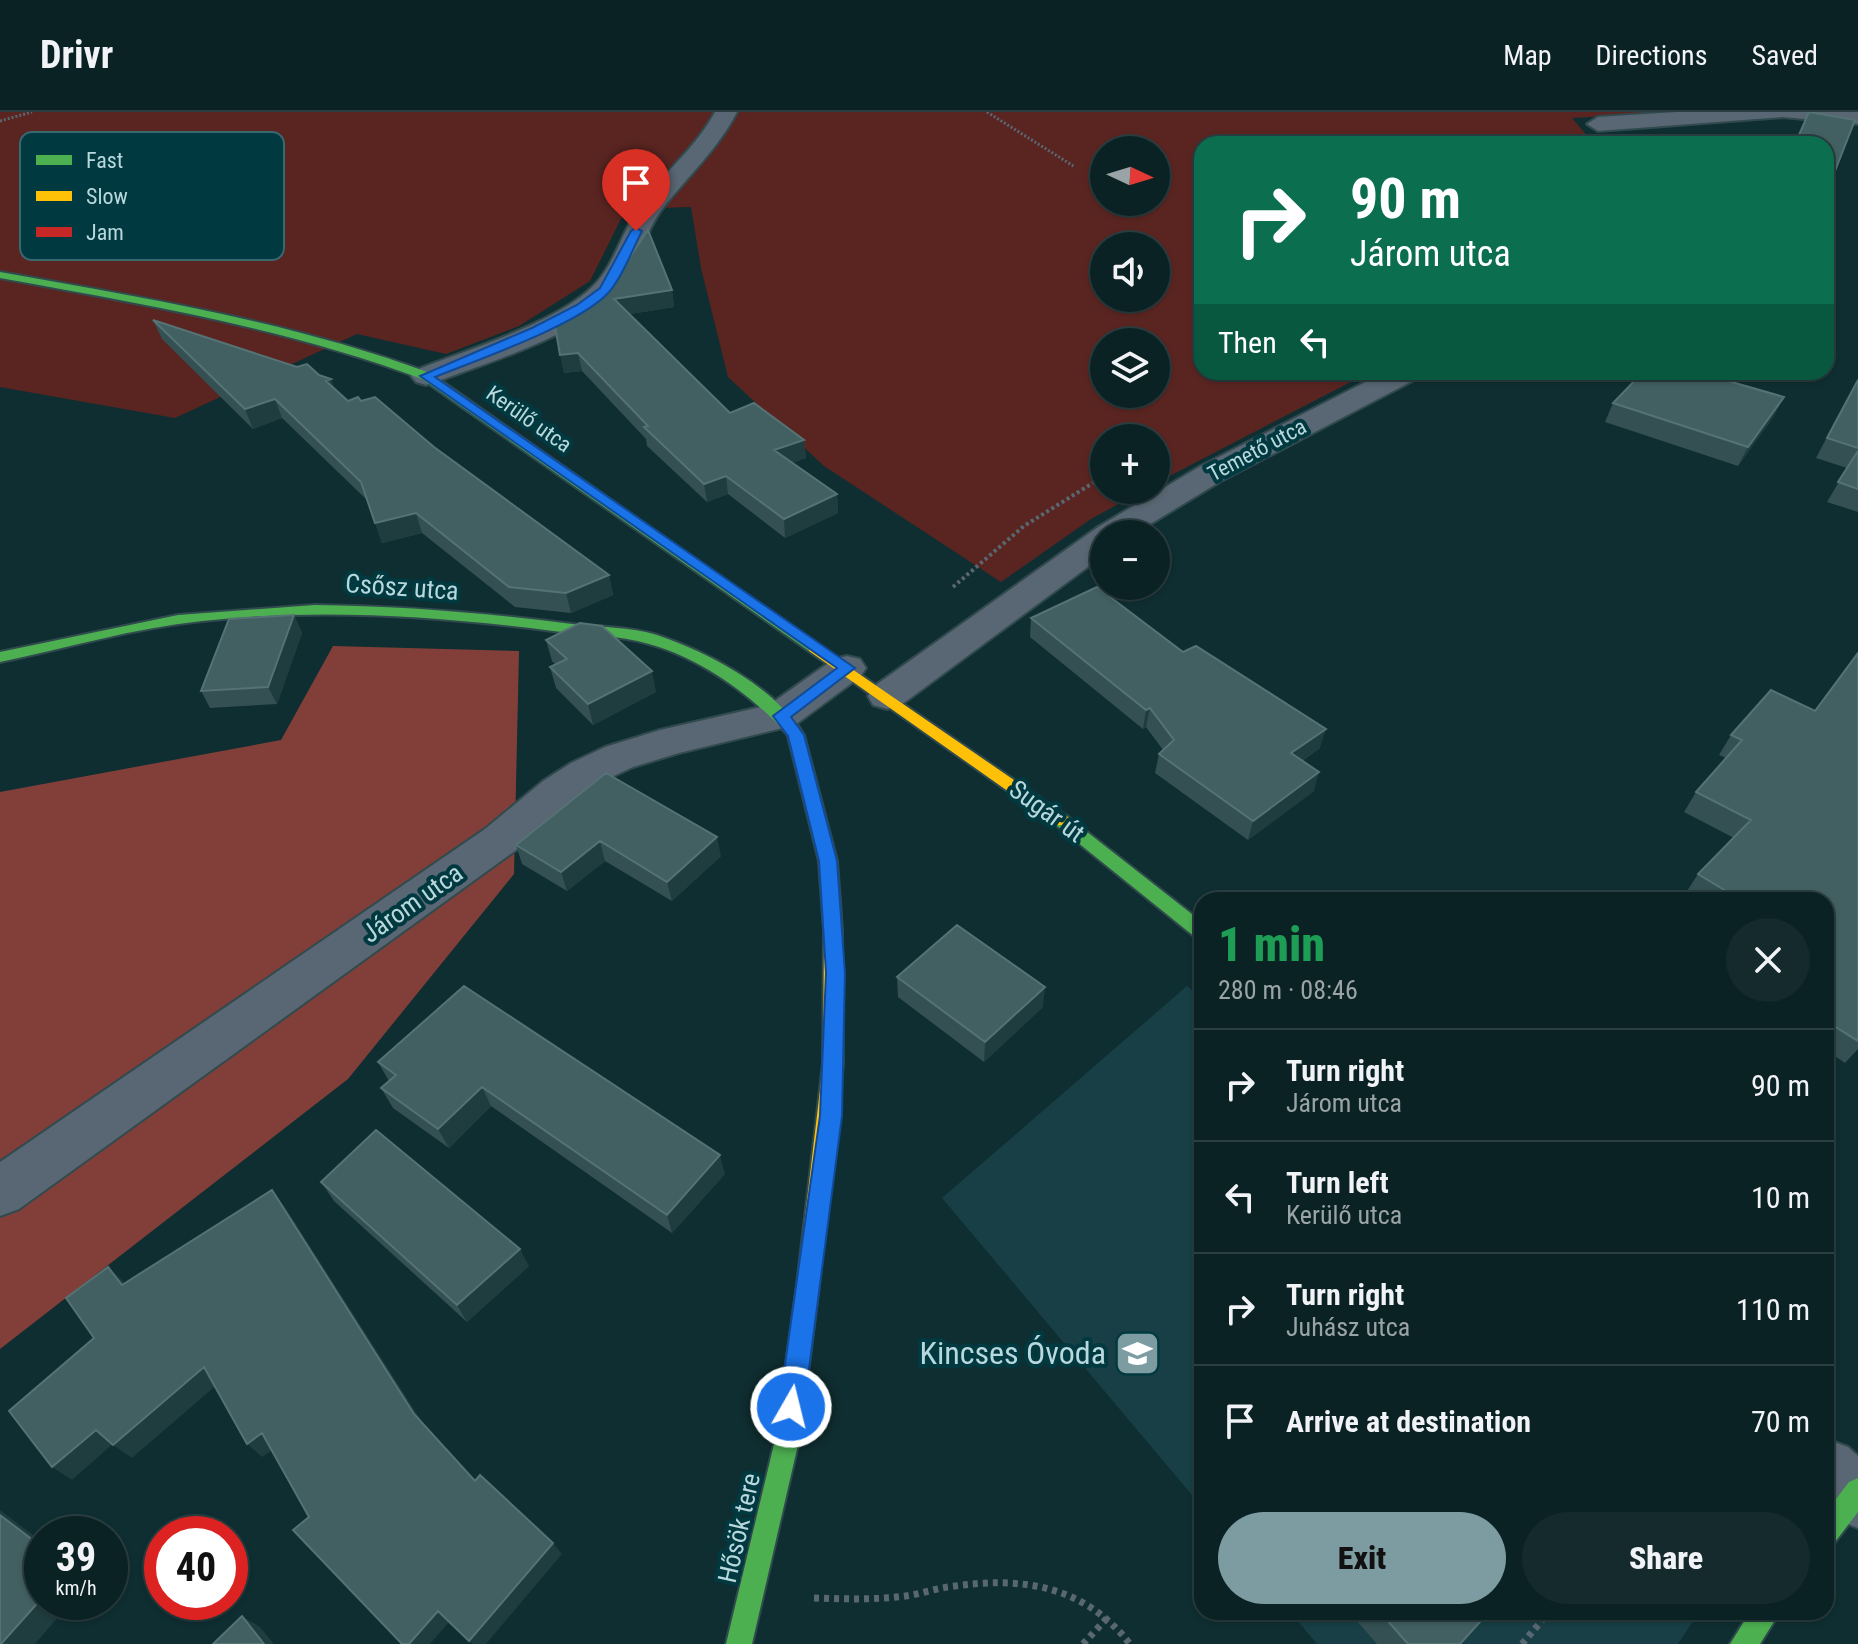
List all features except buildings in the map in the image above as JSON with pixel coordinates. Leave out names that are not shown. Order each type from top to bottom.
[{"type":"street","points":[[426,376],[537,331],[605,290],[648,210],[706,146],[726,112]]},
{"type":"street","points":[[1593,118],[1776,112]]},
{"type":"street","points":[[1790,112],[1858,117]]},
{"type":"street","points":[[1593,118],[1605,136]]},
{"type":"street","name":"Kerülő utca","points":[[0,275],[112,295],[334,344],[386,359],[426,376],[887,696]]},
{"type":"street","name":"Temető utca","points":[[1133,520],[1210,474],[1392,380]]},
{"type":"street","points":[[887,696],[1090,549]]},
{"type":"street","name":"Csősz utca","points":[[0,657],[201,616],[300,609],[383,609],[652,639],[690,655],[750,689],[781,716]]},
{"type":"street","name":"Járom utca","points":[[0,1192],[500,840],[558,791],[585,773],[619,757],[674,740],[781,716],[847,668]]},
{"type":"street","name":"Sugár út","points":[[887,696],[1063,822],[1194,926]]},
{"type":"street","name":"Hősök tere","points":[[739,1644],[788,1436],[831,1116],[836,973],[828,861],[796,735],[781,716]]},
{"type":"street","points":[[1743,1644],[1761,1620]]},
{"type":"path","points":[[0,121],[32,112]]},
{"type":"path","points":[[987,112],[1075,167]]},
{"type":"path","points":[[750,1597],[877,1599],[994,1582],[1041,1586],[1082,1599],[1109,1616],[1130,1644]]},
{"type":"path","points":[[1083,1644],[1109,1616]]},
{"type":"path","points":[[1522,1644],[1542,1620]]},
{"type":"shaded area","points":[[0,112],[1679,112],[1572,118],[1587,136],[1194,136],[1194,380],[1355,380],[1170,476],[1170,424],[1090,424],[1090,504],[1118,504],[1091,519],[1001,582],[824,466],[728,377],[701,268],[691,207],[626,209],[590,281],[519,326],[446,354],[357,334],[175,418],[0,387]]},
{"type":"shaded area","points":[[333,646],[519,651],[514,874],[348,1079],[0,1349],[0,792],[281,740]]},
{"type":"shaded area","name":"Kincses Óvoda","points":[[1187,986],[1194,992],[1194,1497],[942,1198]]},
{"type":"shaded area","points":[[1297,1620],[1694,1620],[1678,1644],[1317,1644]]},
{"type":"traffic: fast","points":[[0,275],[269,327],[375,357],[426,376],[814,648]]},
{"type":"traffic: fast","points":[[0,657],[153,624],[259,611],[372,611],[484,618],[652,639],[709,665],[745,686],[791,728]]},
{"type":"traffic: fast","points":[[1062,821],[1194,926]]},
{"type":"traffic: fast","points":[[739,1644],[788,1436],[808,1285]]},
{"type":"traffic: fast","points":[[1834,1522],[1858,1491]]},
{"type":"traffic: fast","points":[[1743,1644],[1761,1620]]},
{"type":"traffic: slow","points":[[814,648],[1062,821]]},
{"type":"traffic: slow","points":[[808,1285],[833,1064],[833,930]]},
{"type":"traffic: jam","points":[[791,728],[796,735],[828,861],[833,930]]},
{"type":"place","name":"Kincses Óvoda","points":[[1137,1353]]},
{"type":"route","points":[[636,231],[605,290],[581,307],[537,331],[426,376],[684,558],[847,668],[781,716],[796,735],[828,861],[836,973],[831,1116],[791,1407]]}]
